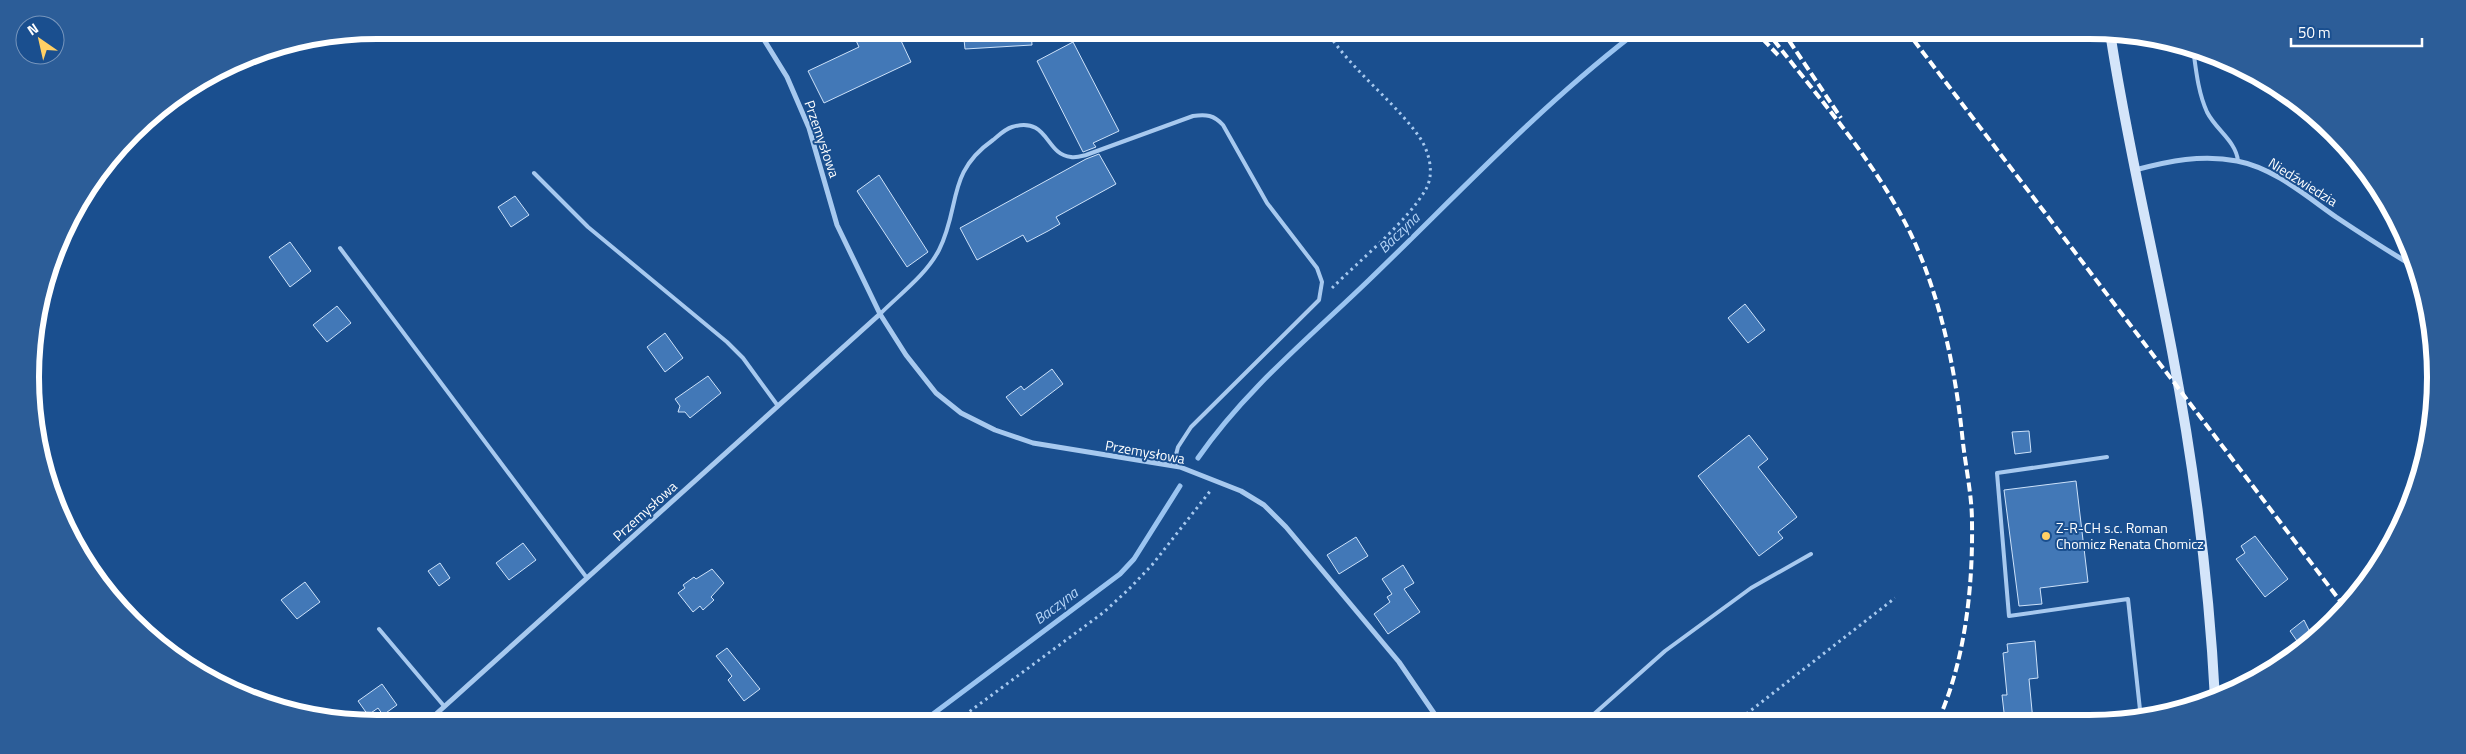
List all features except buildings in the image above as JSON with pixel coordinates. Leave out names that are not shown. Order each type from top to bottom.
[{"type":"main road","points":[[2111,39],[2135,170],[2172,352],[2190,456],[2206,579],[2214,691]]},
{"type":"street","name":"Przemysłowa","points":[[763,39],[786,77],[809,128],[837,225],[880,314],[906,355],[936,393],[962,413],[994,430],[1033,443],[1173,466],[1241,491],[1264,505],[1286,527],[1399,662],[1435,715]]},
{"type":"street","name":"Niedźwiedzia","points":[[2135,170],[2181,159],[2213,158],[2238,161],[2257,166],[2294,187],[2368,239],[2407,262]]},
{"type":"street","name":"Przemysłowa","points":[[434,715],[880,314]]},
{"type":"lane","points":[[2195,56],[2202,100],[2215,126],[2235,147],[2238,161]]},
{"type":"lane","points":[[880,314],[925,271],[939,250],[950,222],[956,188],[965,167],[987,144],[1010,127],[1030,124],[1041,130],[1056,149],[1070,158],[1086,155],[1193,116],[1204,114],[1216,117],[1223,125],[1267,202],[1317,268],[1322,282],[1319,300],[1191,427],[1178,447],[1173,466]]},
{"type":"lane","points":[[534,173],[588,227],[727,342],[743,358],[778,406]]},
{"type":"lane","points":[[340,248],[587,578]]},
{"type":"lane","points":[[2108,457],[1997,472],[2009,616],[2128,599],[2141,711]]},
{"type":"lane","points":[[1593,715],[1665,651],[1751,588],[1811,554]]},
{"type":"lane","points":[[379,629],[444,706]]},
{"type":"path","points":[[1319,300],[1408,213],[1426,188],[1430,174],[1430,160],[1419,136],[1359,71],[1333,39]]},
{"type":"path","points":[[965,715],[1104,612],[1130,589],[1152,565],[1218,482]]},
{"type":"path","points":[[1745,715],[1895,598]]},
{"type":"waterway","name":"Baczyna","points":[[1198,458],[1236,410],[1279,365],[1529,124],[1595,65],[1628,39]]},
{"type":"waterway","name":"Baczyna","points":[[932,715],[1120,574],[1134,559],[1180,486]]},
{"type":"railway","points":[[1763,39],[1778,55]]},
{"type":"railway","points":[[1773,39],[1847,132],[1884,186],[1915,243],[1941,316],[1952,366],[1970,492],[1972,547],[1966,624],[1955,674],[1940,715]]},
{"type":"railway","points":[[1788,39],[1841,118]]},
{"type":"railway","points":[[1913,39],[2341,602]]},
{"type":"place","name":"Z-R-CH s.c. Roman Chomicz Renata Chomicz","points":[[2046,536]]}]
